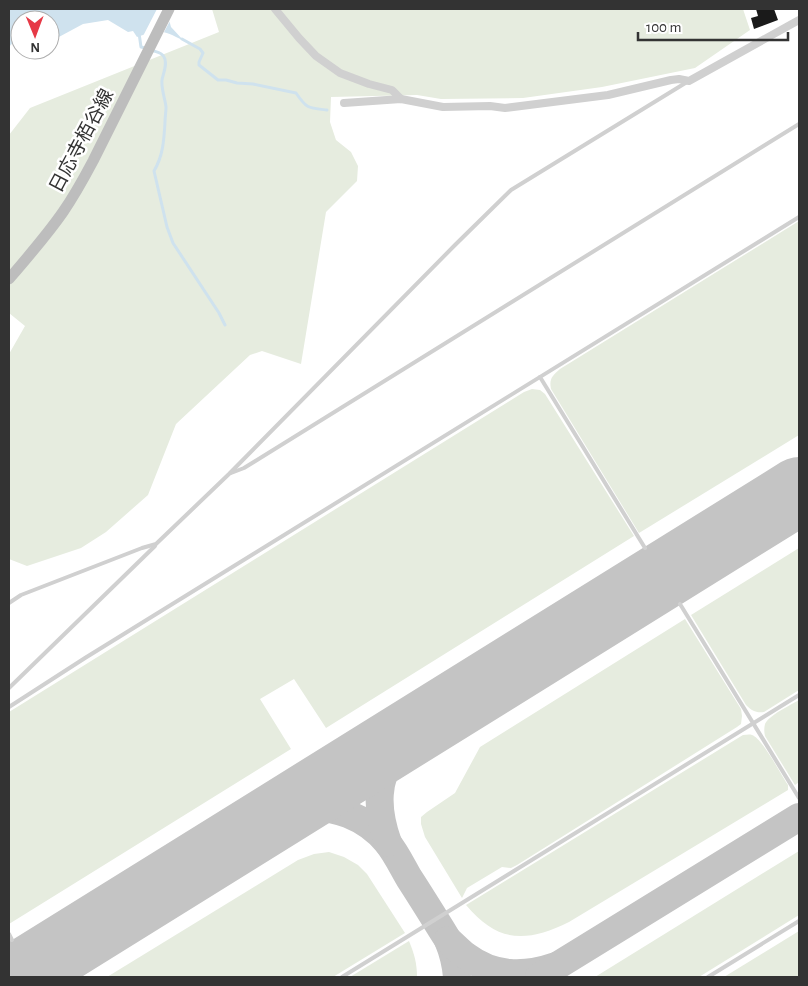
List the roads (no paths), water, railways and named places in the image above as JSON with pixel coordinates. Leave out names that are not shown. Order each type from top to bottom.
[{"type":"main road","name":"日応寺栢谷線","points":[[9,279],[63,212],[93,161],[169,9]]},
{"type":"street","points":[[275,9],[316,56],[340,73],[392,90],[401,99]]},
{"type":"street","points":[[344,103],[401,99],[442,107],[490,106],[505,108],[608,95],[671,80],[689,81],[799,20]]},
{"type":"lane","points":[[9,688],[229,474],[511,190],[689,81]]},
{"type":"lane","points":[[229,474],[244,468],[799,124]]},
{"type":"lane","points":[[9,707],[799,216]]},
{"type":"lane","points":[[540,377],[645,548]]},
{"type":"lane","points":[[9,603],[21,595],[156,544]]},
{"type":"lane","points":[[680,604],[799,798]]},
{"type":"lane","points":[[342,977],[799,695]]},
{"type":"lane","points":[[708,977],[799,921]]},
{"type":"lane","points":[[9,934],[12,940]]},
{"type":"water","points":[[9,9],[166,9],[171,27],[184,41],[161,32],[137,37],[133,31],[128,32],[108,20],[83,24],[60,36],[60,10],[10,10],[9,47]]},
{"type":"waterway","points":[[139,33],[141,47],[145,48]]},
{"type":"waterway","points":[[182,39],[200,49],[203,53],[199,65],[218,80],[253,84],[296,93],[308,107],[327,110]]},
{"type":"waterway","points":[[151,50],[162,54],[166,62],[162,80],[166,107],[164,135],[161,154],[154,171],[167,227],[173,243],[225,325]]}]
